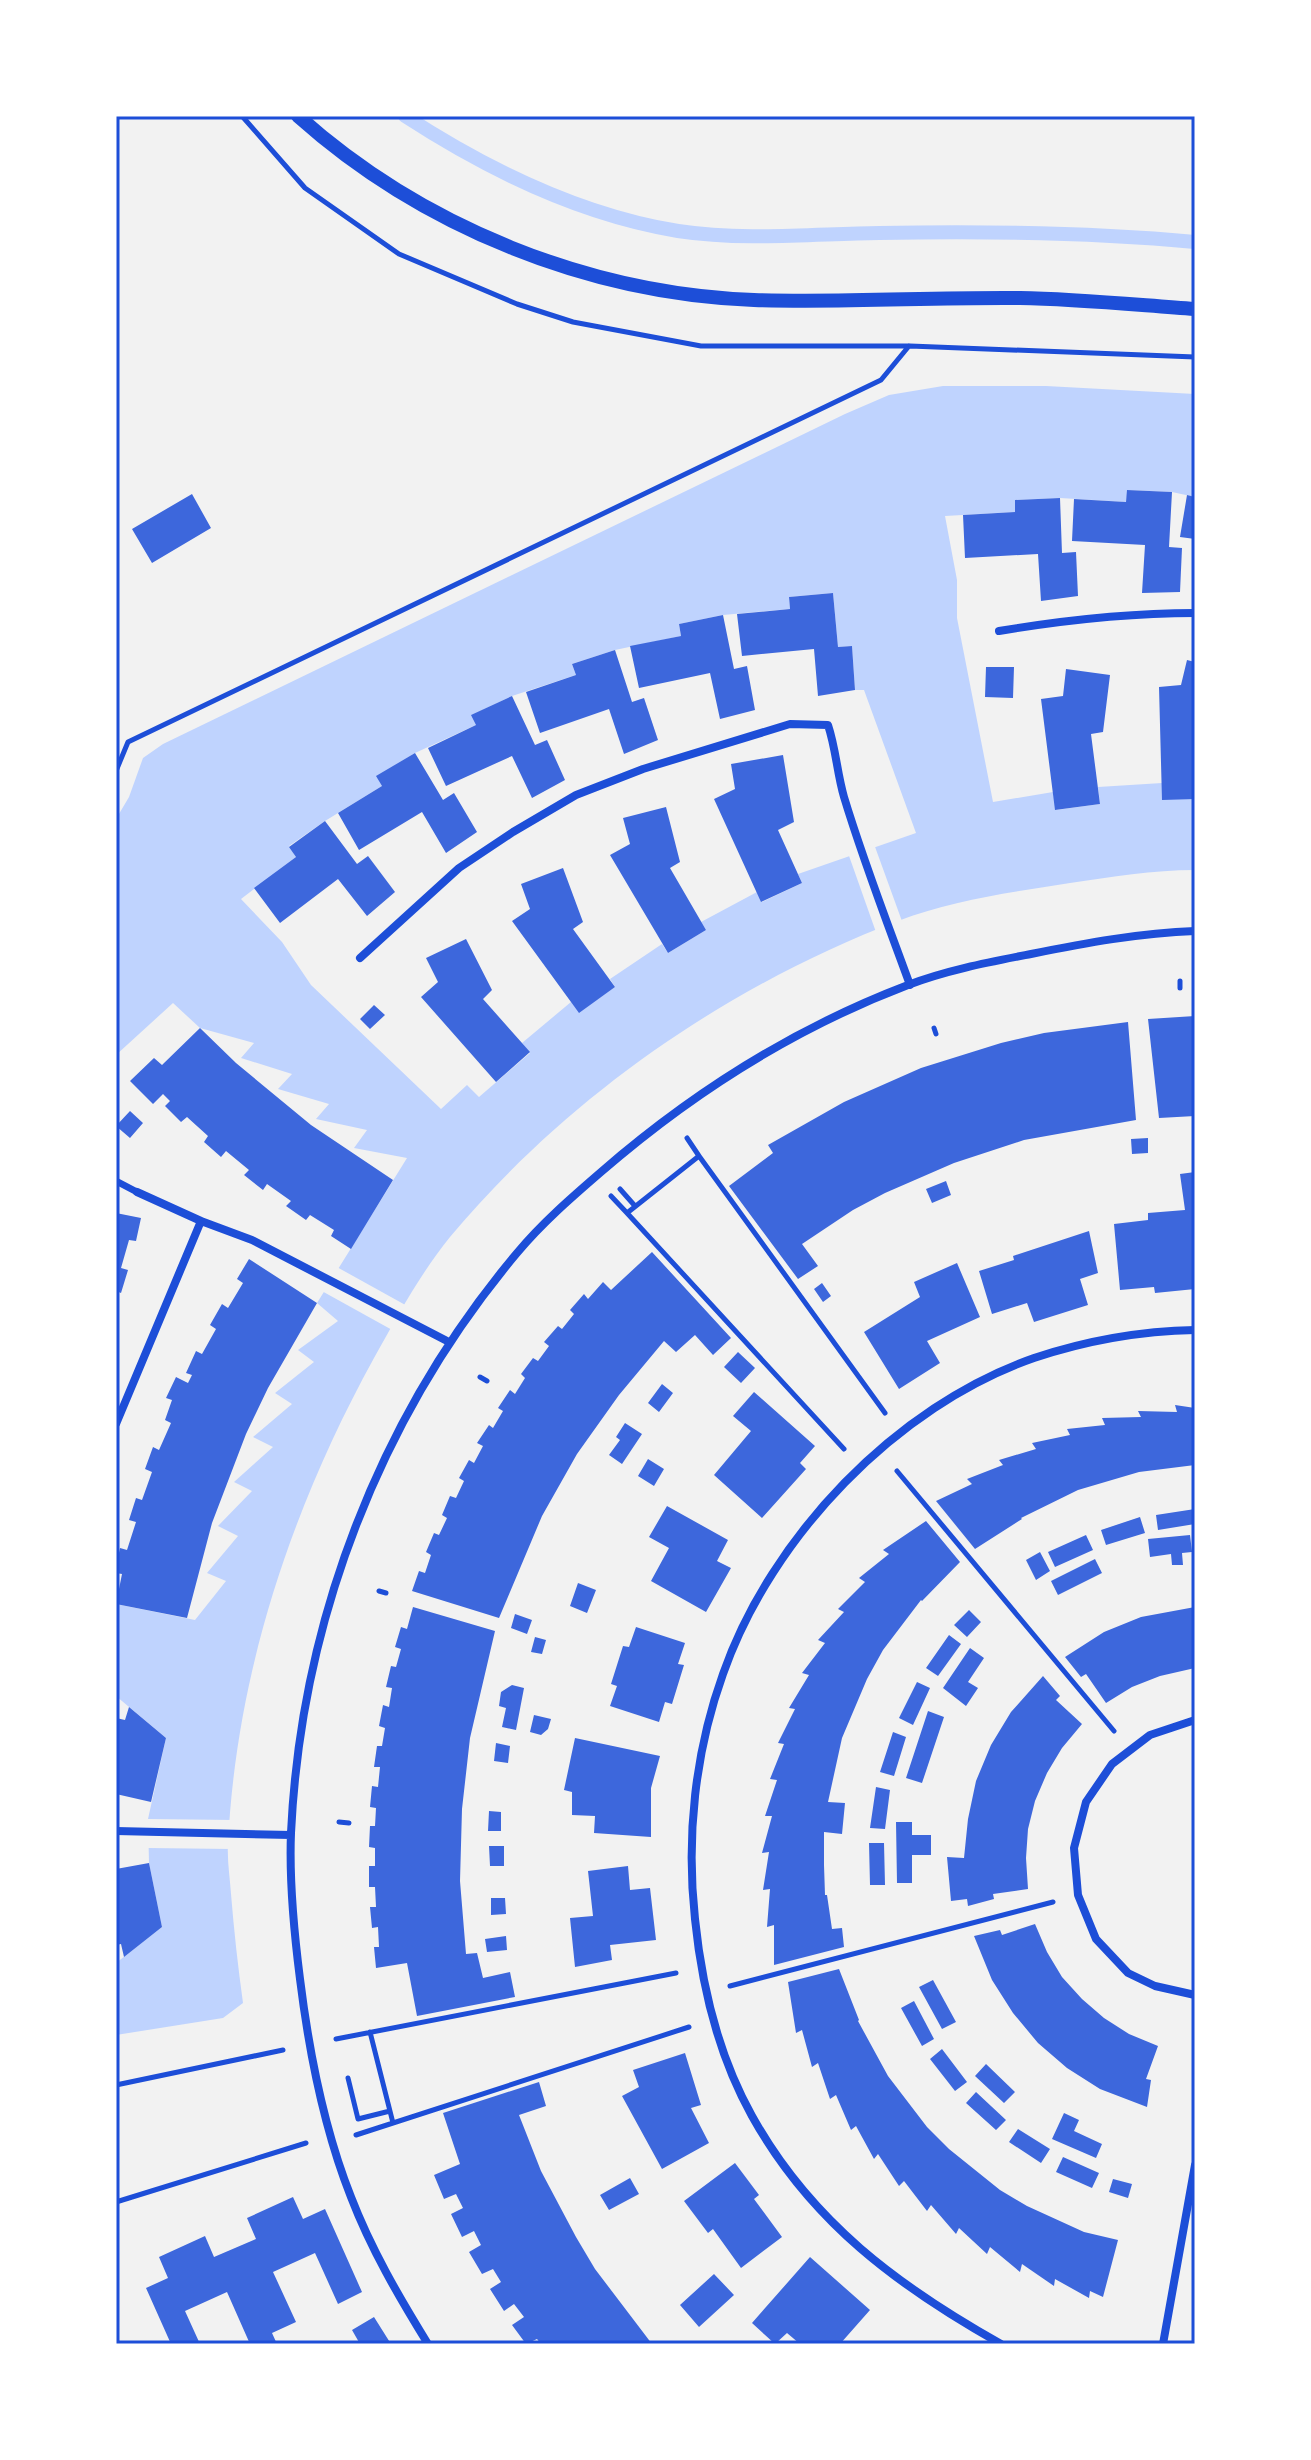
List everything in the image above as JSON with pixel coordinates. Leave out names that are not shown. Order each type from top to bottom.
[{"type":"street","points":[[298,116],[377,178],[514,250],[583,273],[671,292],[753,300],[1022,298],[1195,309]]},
{"type":"street","points":[[999,631],[1134,613],[1195,613]]},
{"type":"street","points":[[360,958],[459,868],[576,795],[643,769],[790,724],[828,725],[835,747],[837,774],[859,847],[910,985]]},
{"type":"street","points":[[428,2344],[382,2264],[350,2196],[332,2134],[309,2045],[294,1931],[291,1835],[307,1700],[329,1601],[359,1513],[409,1412],[449,1342],[518,1251],[626,1150],[671,1114],[736,1071],[793,1037],[910,985],[986,963],[1093,941],[1195,931]]},
{"type":"street","points":[[116,1181],[201,1221],[252,1240],[449,1342]]},
{"type":"street","points":[[116,1424],[201,1221]]},
{"type":"street","points":[[1001,2344],[940,2309],[882,2269],[840,2231],[795,2182],[752,2117],[726,2061],[700,1968],[691,1835],[707,1726],[723,1672],[745,1623],[772,1575],[800,1536],[860,1468],[899,1434],[983,1381],[1034,1358],[1106,1340],[1195,1330]]},
{"type":"street","points":[[1195,1720],[1150,1735],[1112,1764],[1086,1802],[1074,1848],[1078,1895],[1096,1939],[1128,1973],[1155,1986],[1195,1995]]},
{"type":"street","points":[[116,1831],[291,1835]]},
{"type":"street","points":[[1163,2344],[1195,2165]]},
{"type":"path","points":[[116,771],[128,742],[881,380],[910,346]]},
{"type":"path","points":[[687,1139],[899,1434]]},
{"type":"path","points":[[627,1213],[699,1156]]},
{"type":"path","points":[[619,1204],[860,1468]]},
{"type":"path","points":[[480,1377],[487,1381]]},
{"type":"path","points":[[880,1450],[1130,1750]]},
{"type":"path","points":[[379,1591],[386,1593]]},
{"type":"path","points":[[339,1822],[349,1823]]},
{"type":"path","points":[[706,1992],[1078,1895]]},
{"type":"path","points":[[351,2036],[700,1968]]},
{"type":"path","points":[[353,2136],[712,2018]]},
{"type":"path","points":[[370,2032],[393,2123]]},
{"type":"path","points":[[338,2039],[341,2052]]},
{"type":"path","points":[[116,2085],[309,2045]]},
{"type":"path","points":[[344,2066],[358,2119],[390,2111]]},
{"type":"path","points":[[116,2202],[332,2134]]},
{"type":"water","points":[[943,386],[1046,386],[1195,394],[1195,497],[1172,492],[1128,490],[1126,502],[1060,498],[1015,500],[1015,512],[945,516],[957,580],[957,618],[993,802],[1053,792],[1056,810],[1100,804],[1098,787],[1162,783],[1195,799],[1195,870],[1116,876],[961,902],[898,921],[834,947],[772,978],[654,1051],[545,1138],[496,1186],[450,1237],[429,1266],[374,1358],[318,1473],[273,1593],[243,1717],[233,1780],[228,1844],[243,2003],[223,2018],[116,2035],[116,1963],[162,1927],[149,1863],[148,1819],[166,1738],[116,1696],[116,1604],[195,1620],[226,1581],[207,1573],[238,1536],[218,1526],[252,1491],[234,1482],[273,1447],[253,1437],[292,1404],[275,1393],[314,1362],[298,1350],[338,1321],[317,1303],[407,1158],[354,1148],[367,1130],[316,1119],[329,1104],[278,1089],[292,1074],[241,1058],[254,1043],[200,1028],[173,1003],[116,1055],[116,819],[129,797],[143,758],[163,744],[889,395]],"holes":[[[833,593],[838,647],[852,646],[855,690],[864,690],[916,833],[798,874],[802,883],[762,902],[757,892],[701,922],[706,930],[668,953],[662,944],[610,979],[615,987],[579,1012],[571,1002],[522,1043],[530,1053],[479,1097],[467,1085],[441,1109],[311,985],[282,942],[241,899],[296,857],[289,846],[382,786],[377,776],[415,753],[476,725],[472,715],[512,696],[576,675],[572,664],[615,650],[681,636],[679,624],[723,615],[790,609],[789,597]]]},
{"type":"pier","points":[[874,844],[903,924],[877,935],[848,853]]},
{"type":"pier","points":[[335,1266],[409,1307],[394,1331],[320,1290]]},
{"type":"pier","points":[[148,1819],[234,1820],[232,1849],[148,1848]]},
{"type":"building","points":[[1127,490],[1172,492],[1169,547],[1182,548],[1180,592],[1142,593],[1145,545],[1072,541],[1074,499],[1126,502]]},
{"type":"building","points":[[192,494],[211,528],[152,563],[132,529]]},
{"type":"building","points":[[1187,495],[1195,497],[1195,539],[1180,537]]},
{"type":"building","points":[[1060,498],[1062,553],[1076,552],[1078,596],[1041,601],[1038,554],[965,558],[963,515],[1015,512],[1015,500]]},
{"type":"building","points":[[833,593],[838,647],[852,646],[855,690],[818,696],[814,649],[742,656],[737,614],[790,609],[789,597]]},
{"type":"building","points":[[723,615],[734,669],[747,666],[755,710],[720,719],[710,673],[639,688],[630,646],[681,636],[679,624]]},
{"type":"building","points":[[615,650],[632,702],[644,698],[658,740],[624,754],[609,709],[540,733],[526,692],[576,675],[572,664]]},
{"type":"building","points":[[1187,660],[1195,662],[1195,799],[1162,800],[1159,687],[1181,685]]},
{"type":"building","points":[[986,667],[1014,667],[1013,698],[985,697]]},
{"type":"building","points":[[1066,669],[1110,675],[1103,732],[1091,734],[1100,804],[1055,810],[1041,699],[1063,696]]},
{"type":"building","points":[[512,696],[535,745],[547,740],[565,780],[532,798],[512,756],[446,786],[428,748],[476,725],[471,715]]},
{"type":"building","points":[[415,753],[443,800],[454,793],[477,832],[446,853],[422,812],[359,850],[338,813],[382,786],[376,776]]},
{"type":"building","points":[[783,755],[794,822],[778,830],[802,883],[761,902],[714,799],[735,789],[731,764]]},
{"type":"building","points":[[666,807],[680,862],[670,868],[706,930],[668,953],[610,855],[630,844],[623,818]]},
{"type":"building","points":[[325,821],[357,864],[368,856],[395,892],[367,916],[338,879],[280,923],[254,888],[296,857],[289,847]]},
{"type":"building","points":[[563,868],[583,922],[573,929],[615,987],[579,1013],[512,921],[530,909],[521,884]]},
{"type":"building","points":[[466,939],[492,990],[483,999],[530,1052],[496,1082],[421,997],[438,982],[426,958]]},
{"type":"building","points":[[374,1005],[385,1015],[370,1029],[360,1019]]},
{"type":"building","points":[[1195,1016],[1195,1116],[1159,1118],[1148,1019]]},
{"type":"building","points":[[1128,1022],[1136,1120],[1024,1140],[954,1163],[885,1193],[802,1244],[818,1266],[798,1279],[729,1186],[773,1153],[768,1145],[844,1102],[921,1068],[1044,1033]]},
{"type":"building","points":[[200,1028],[236,1063],[311,1125],[393,1180],[351,1249],[331,1236],[334,1230],[310,1215],[306,1220],[286,1206],[291,1201],[267,1184],[263,1190],[244,1175],[249,1170],[226,1151],[221,1157],[204,1142],[208,1136],[187,1117],[181,1122],[165,1106],[170,1101],[163,1094],[153,1104],[130,1081],[154,1058],[162,1065]]},
{"type":"building","points":[[130,1111],[143,1123],[130,1138],[116,1126]]},
{"type":"building","points":[[1148,1138],[1148,1153],[1132,1154],[1131,1139]]},
{"type":"building","points":[[1195,1172],[1195,1289],[1155,1293],[1154,1287],[1120,1290],[1114,1224],[1148,1220],[1148,1213],[1185,1210],[1180,1174]]},
{"type":"building","points":[[946,1181],[951,1195],[932,1203],[926,1189]]},
{"type":"building","points":[[116,1213],[141,1218],[136,1241],[129,1240],[121,1268],[128,1270],[121,1293],[116,1291]]},
{"type":"building","points":[[1089,1231],[1098,1273],[1080,1279],[1088,1305],[1034,1322],[1027,1303],[992,1314],[979,1271],[1014,1260],[1013,1256]]},
{"type":"building","points":[[652,1252],[731,1338],[713,1355],[695,1335],[676,1352],[664,1341],[619,1395],[577,1454],[542,1516],[499,1618],[412,1591],[419,1571],[425,1573],[431,1555],[426,1552],[434,1533],[439,1535],[447,1518],[442,1515],[450,1496],[456,1498],[464,1481],[459,1478],[469,1460],[474,1463],[483,1446],[477,1443],[489,1425],[493,1428],[503,1411],[498,1408],[510,1390],[515,1394],[525,1378],[521,1374],[533,1358],[538,1361],[549,1346],[544,1342],[558,1326],[562,1329],[574,1314],[570,1310],[584,1294],[588,1299],[603,1282],[611,1290]]},
{"type":"building","points":[[249,1259],[317,1303],[268,1388],[246,1434],[212,1523],[187,1618],[116,1604],[122,1574],[116,1573],[120,1548],[127,1550],[136,1522],[129,1520],[136,1498],[142,1500],[152,1472],[145,1469],[153,1447],[159,1450],[171,1423],[165,1420],[172,1400],[166,1398],[176,1377],[188,1383],[192,1375],[186,1373],[196,1351],[202,1354],[216,1329],[210,1325],[222,1304],[228,1308],[243,1283],[237,1279]]},
{"type":"building","points":[[957,1263],[980,1317],[927,1341],[940,1363],[899,1389],[864,1332],[920,1297],[914,1282]]},
{"type":"building","points":[[822,1283],[831,1296],[823,1302],[814,1289]]},
{"type":"building","points":[[738,1352],[755,1368],[741,1383],[724,1367]]},
{"type":"building","points":[[662,1384],[673,1393],[659,1412],[648,1403]]},
{"type":"building","points":[[754,1392],[815,1446],[800,1463],[806,1469],[762,1518],[714,1475],[751,1431],[733,1416]]},
{"type":"building","points":[[1175,1405],[1195,1408],[1195,1465],[1139,1472],[1078,1490],[1021,1518],[975,1549],[936,1501],[972,1484],[967,1479],[1003,1465],[999,1460],[1036,1449],[1032,1443],[1070,1435],[1067,1429],[1105,1425],[1102,1418],[1141,1417],[1138,1411],[1177,1412]]},
{"type":"building","points":[[625,1423],[642,1434],[622,1464],[609,1455],[620,1440],[616,1437]]},
{"type":"building","points":[[648,1459],[664,1469],[654,1486],[638,1476]]},
{"type":"building","points":[[667,1506],[728,1540],[717,1561],[731,1568],[706,1612],[651,1581],[669,1548],[649,1537]]},
{"type":"building","points":[[1195,1509],[1195,1524],[1158,1530],[1156,1515]]},
{"type":"building","points":[[1140,1517],[1145,1533],[1106,1545],[1101,1530]]},
{"type":"building","points":[[926,1521],[960,1562],[921,1600],[883,1650],[867,1679],[842,1738],[828,1802],[845,1803],[842,1834],[824,1832],[825,1895],[832,1929],[842,1928],[844,1947],[774,1965],[774,1925],[767,1927],[770,1889],[763,1890],[769,1852],[762,1853],[772,1816],[765,1816],[777,1780],[770,1779],[784,1744],[778,1743],[795,1709],[789,1708],[809,1675],[802,1673],[825,1643],[818,1640],[844,1612],[838,1609],[865,1582],[859,1578],[889,1554],[883,1550]]},
{"type":"building","points":[[1086,1535],[1093,1550],[1055,1567],[1048,1552]]},
{"type":"building","points":[[1190,1535],[1192,1552],[1182,1553],[1183,1565],[1172,1565],[1171,1554],[1150,1557],[1148,1539]]},
{"type":"building","points":[[1040,1552],[1050,1571],[1036,1580],[1026,1560]]},
{"type":"building","points":[[1095,1559],[1102,1573],[1058,1595],[1051,1581]]},
{"type":"building","points":[[578,1583],[596,1590],[587,1613],[570,1606]]},
{"type":"building","points":[[413,1607],[495,1631],[470,1738],[462,1809],[460,1881],[466,1954],[477,1953],[483,1978],[510,1972],[515,1997],[417,2016],[407,1963],[376,1968],[374,1947],[379,1947],[378,1927],[372,1928],[370,1907],[376,1907],[375,1887],[369,1887],[369,1866],[375,1866],[375,1848],[369,1847],[370,1826],[375,1826],[376,1808],[370,1807],[372,1786],[378,1787],[380,1767],[374,1767],[377,1746],[382,1746],[385,1728],[379,1726],[383,1705],[389,1707],[392,1688],[386,1687],[391,1666],[396,1667],[401,1649],[395,1647],[401,1627],[407,1629]]},
{"type":"building","points":[[1195,1607],[1195,1668],[1160,1676],[1132,1687],[1106,1703],[1086,1674],[1081,1677],[1065,1657],[1104,1632],[1141,1617]]},
{"type":"building","points":[[969,1610],[981,1622],[967,1637],[954,1625]]},
{"type":"building","points":[[515,1614],[532,1620],[527,1634],[511,1628]]},
{"type":"building","points":[[636,1627],[685,1643],[678,1664],[684,1665],[672,1704],[665,1702],[659,1722],[610,1706],[617,1686],[611,1684],[623,1646],[629,1647]]},
{"type":"building","points":[[949,1635],[961,1644],[938,1676],[926,1668]]},
{"type":"building","points":[[535,1637],[546,1640],[542,1654],[531,1652]]},
{"type":"building","points":[[970,1648],[984,1658],[968,1682],[978,1688],[966,1706],[943,1688]]},
{"type":"building","points":[[1043,1676],[1060,1696],[1056,1700],[1082,1724],[1062,1748],[1035,1801],[1028,1829],[1028,1889],[993,1894],[994,1899],[968,1906],[967,1899],[951,1901],[947,1857],[964,1858],[976,1781],[991,1745],[1011,1712]]},
{"type":"building","points":[[917,1682],[930,1688],[913,1725],[899,1718]]},
{"type":"building","points":[[512,1685],[524,1688],[516,1730],[502,1727],[506,1708],[499,1706],[501,1692]]},
{"type":"building","points":[[129,1707],[166,1738],[151,1802],[116,1794],[116,1718],[125,1720]]},
{"type":"building","points":[[928,1711],[944,1717],[922,1783],[906,1778]]},
{"type":"building","points":[[534,1715],[551,1719],[548,1729],[541,1735],[530,1732]]},
{"type":"building","points":[[893,1732],[906,1737],[894,1776],[880,1772]]},
{"type":"building","points":[[575,1738],[660,1756],[651,1788],[651,1837],[594,1833],[595,1816],[572,1815],[572,1792],[564,1790]]},
{"type":"building","points":[[496,1743],[510,1746],[508,1763],[494,1761]]},
{"type":"building","points":[[876,1787],[890,1790],[885,1829],[870,1828]]},
{"type":"building","points":[[489,1811],[501,1812],[501,1831],[488,1831]]},
{"type":"building","points":[[896,1822],[912,1822],[912,1835],[931,1835],[931,1855],[912,1855],[912,1883],[897,1883]]},
{"type":"building","points":[[869,1843],[884,1843],[885,1885],[870,1885]]},
{"type":"building","points":[[489,1846],[504,1846],[504,1866],[490,1866]]},
{"type":"building","points":[[149,1863],[162,1927],[124,1957],[121,1944],[116,1945],[116,1869]]},
{"type":"building","points":[[628,1866],[630,1890],[650,1888],[656,1940],[610,1945],[612,1960],[575,1967],[570,1918],[593,1916],[588,1871]]},
{"type":"building","points":[[491,1898],[505,1898],[506,1914],[491,1915]]},
{"type":"building","points":[[1035,1924],[1062,1977],[1082,1999],[1129,2034],[1158,2046],[1146,2079],[1151,2080],[1147,2107],[1100,2089],[1067,2068],[1038,2043],[1013,2013],[992,1980],[974,1936],[1000,1930],[1002,1935]]},
{"type":"building","points":[[506,1936],[507,1950],[487,1952],[485,1939]]},
{"type":"building","points":[[839,1969],[858,2021],[888,2076],[927,2127],[949,2149],[1000,2190],[1027,2206],[1084,2232],[1118,2240],[1103,2297],[1090,2291],[1089,2298],[1055,2279],[1054,2286],[1022,2264],[1020,2272],[990,2247],[987,2254],[959,2228],[956,2234],[931,2205],[927,2211],[904,2181],[899,2186],[878,2154],[874,2159],[856,2126],[851,2130],[836,2095],[830,2099],[818,2063],[812,2067],[802,2030],[796,2033],[788,1982]]},
{"type":"building","points":[[933,1980],[956,2022],[942,2029],[919,1987]]},
{"type":"building","points":[[914,2001],[934,2039],[922,2046],[901,2008]]},
{"type":"building","points":[[942,2049],[967,2082],[955,2091],[930,2059]]},
{"type":"building","points":[[685,2053],[701,2105],[691,2108],[709,2143],[662,2169],[622,2096],[639,2087],[633,2070]]},
{"type":"building","points":[[986,2064],[1015,2092],[1004,2103],[975,2076]]},
{"type":"building","points":[[539,2082],[546,2106],[519,2115],[541,2171],[595,2269],[652,2344],[541,2344],[537,2339],[526,2344],[512,2325],[524,2317],[514,2304],[504,2311],[490,2289],[501,2282],[493,2269],[482,2274],[469,2252],[481,2245],[474,2231],[462,2237],[451,2214],[463,2208],[456,2194],[444,2199],[434,2175],[460,2164],[443,2113]]},
{"type":"building","points":[[976,2092],[1006,2120],[996,2130],[966,2103]]},
{"type":"building","points":[[1064,2113],[1079,2120],[1074,2131],[1102,2144],[1096,2158],[1052,2139]]},
{"type":"building","points":[[1018,2129],[1050,2149],[1041,2163],[1009,2142]]},
{"type":"building","points":[[1063,2157],[1099,2173],[1092,2188],[1056,2172]]},
{"type":"building","points":[[735,2163],[759,2195],[754,2199],[782,2237],[741,2268],[713,2229],[708,2233],[684,2201]]},
{"type":"building","points":[[630,2178],[639,2194],[609,2210],[600,2195]]},
{"type":"building","points":[[1113,2179],[1132,2184],[1128,2198],[1109,2192]]},
{"type":"building","points":[[293,2197],[303,2219],[325,2209],[362,2292],[338,2304],[315,2253],[273,2272],[296,2322],[272,2333],[277,2344],[250,2344],[227,2292],[185,2311],[200,2344],[171,2344],[146,2288],[168,2278],[159,2257],[205,2236],[214,2257],[256,2239],[247,2218]]},
{"type":"building","points":[[810,2257],[870,2310],[840,2344],[800,2344],[787,2333],[775,2344],[752,2323]]},
{"type":"building","points":[[714,2274],[734,2295],[699,2327],[680,2305]]},
{"type":"building","points":[[374,2317],[391,2344],[360,2344],[352,2330]]},
{"type":"waterway","points":[[405,116],[469,154],[536,188],[606,214],[678,231],[753,236],[1037,233],[1195,242]]}]
